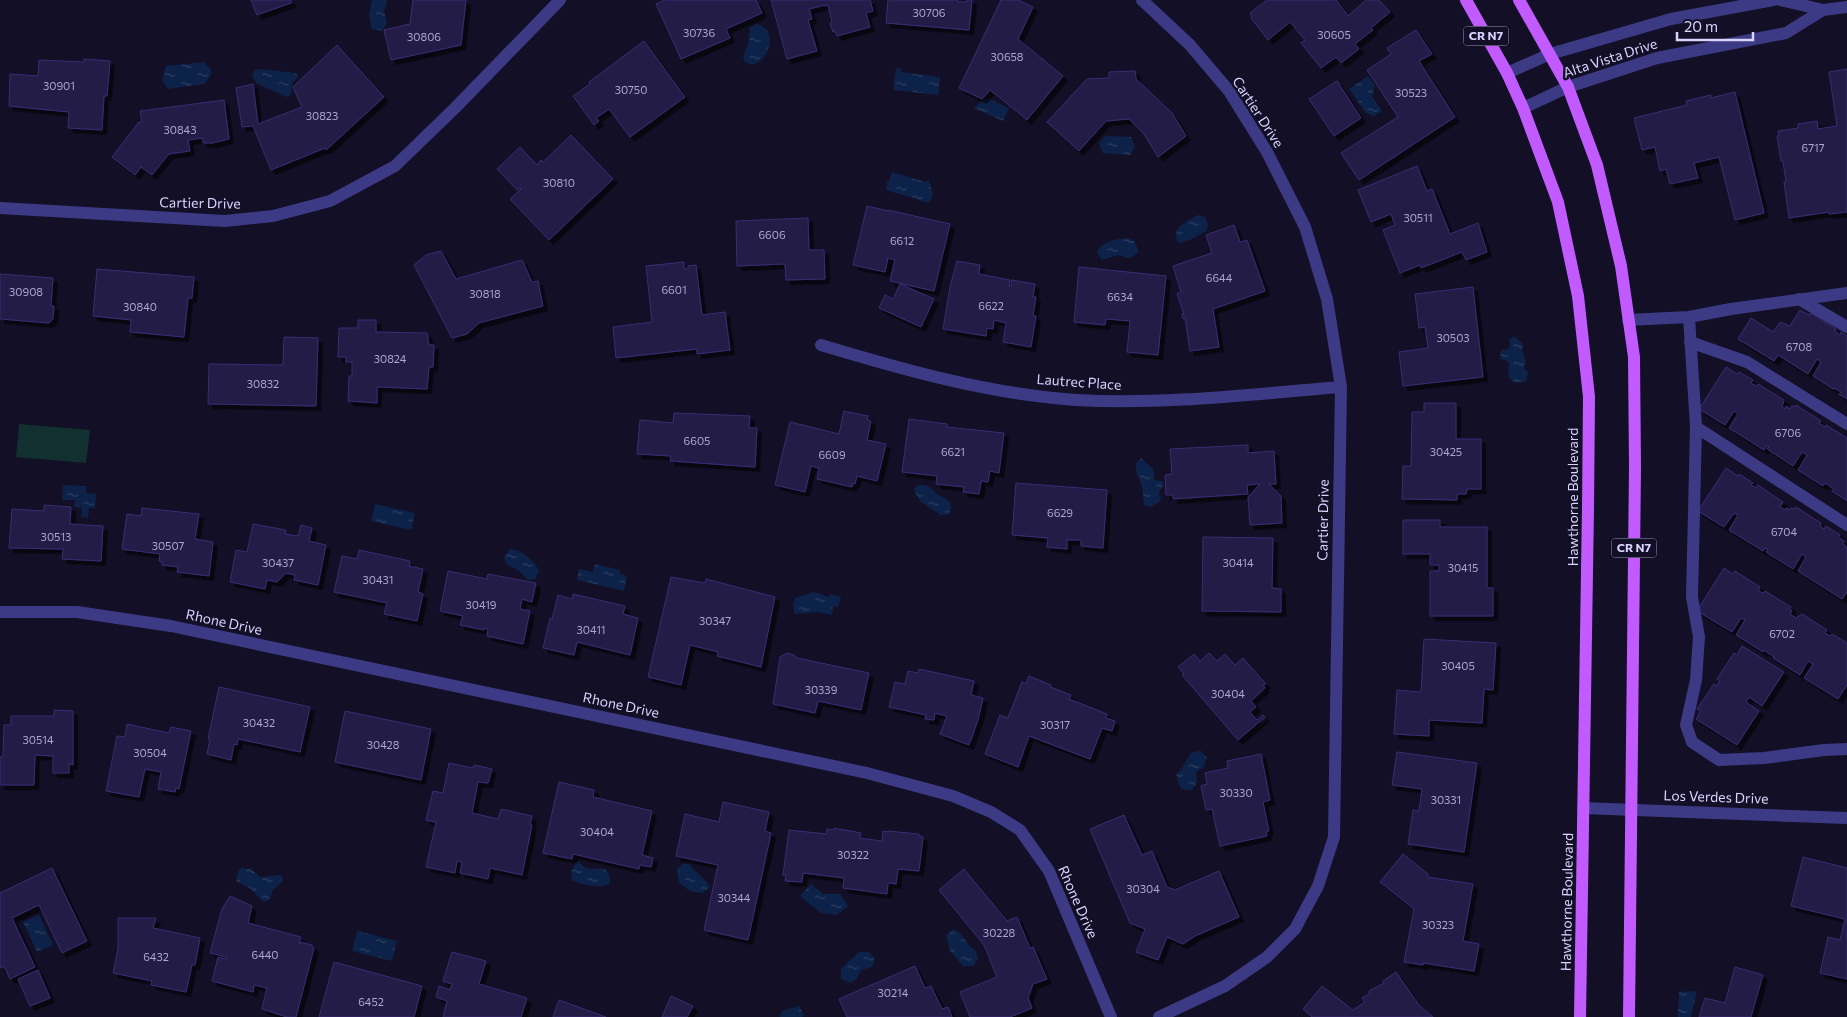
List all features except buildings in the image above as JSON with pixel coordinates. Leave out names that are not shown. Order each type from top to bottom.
[{"type":"main road","name":"Hawthorne Boulevard","points":[[1466,0],[1507,73],[1558,202],[1578,296],[1589,397],[1580,1017]]},
{"type":"main road","name":"CR N7","points":[[1519,0],[1568,87],[1597,165],[1621,266],[1634,357],[1635,467],[1629,1017]]},
{"type":"street","name":"Cartier Drive","points":[[0,208],[225,222],[273,216],[330,200],[395,166],[455,108],[560,0]]},
{"type":"street","name":"Cartier Drive","points":[[1142,0],[1190,45],[1230,91],[1267,152],[1305,227],[1327,298],[1341,387],[1335,648],[1334,837],[1318,886],[1295,929],[1267,957],[1225,986],[1160,1017]]},
{"type":"street","name":"Alta Vista Drive","points":[[1507,73],[1550,54],[1671,19],[1773,0]]},
{"type":"street","name":"Alta Vista Drive","points":[[1780,0],[1847,7]]},
{"type":"street","name":"Alta Vista Drive","points":[[1522,108],[1568,87],[1657,58],[1786,33],[1822,5]]},
{"type":"street","points":[[1628,320],[1689,316],[1847,293]]},
{"type":"street","points":[[1799,299],[1847,327]]},
{"type":"street","points":[[1689,316],[1696,428],[1692,598],[1699,637],[1696,680],[1686,724],[1692,742],[1719,760],[1764,758],[1847,749]]},
{"type":"street","points":[[1690,342],[1747,362],[1847,424]]},
{"type":"street","name":"Lautrec Place","points":[[821,345],[904,370],[1002,391],[1075,400],[1158,402],[1341,387]]},
{"type":"street","points":[[1696,428],[1847,525]]},
{"type":"street","name":"Rhone Drive","points":[[0,612],[77,612],[172,626],[867,773],[953,796],[991,812],[1020,830],[1049,871],[1111,1017]]},
{"type":"street","name":"Los Verdes Drive","points":[[1583,808],[1847,818]]},
{"type":"green space","points":[[19,424],[90,430],[86,463],[16,457]]},
{"type":"water","points":[[372,0],[386,0],[387,3],[384,11],[387,23],[382,31],[372,29],[369,15]]},
{"type":"water","points":[[757,24],[764,27],[768,32],[770,45],[763,58],[752,65],[744,61],[744,56],[748,44],[749,28]]},
{"type":"water","points":[[205,62],[211,69],[211,75],[204,84],[168,89],[162,80],[166,66]]},
{"type":"water","points":[[896,68],[901,68],[901,72],[940,77],[938,95],[893,90]]},
{"type":"water","points":[[258,69],[296,73],[298,77],[293,82],[291,95],[286,97],[256,83],[252,75]]},
{"type":"water","points":[[1368,76],[1375,86],[1372,96],[1382,111],[1374,116],[1366,113],[1349,89]]},
{"type":"water","points":[[986,97],[1009,108],[1003,121],[974,108]]},
{"type":"water","points":[[1105,136],[1131,137],[1135,147],[1130,155],[1103,153],[1099,144]]},
{"type":"water","points":[[892,172],[925,182],[929,180],[933,195],[929,203],[886,190],[887,182],[889,182]]},
{"type":"water","points":[[1198,215],[1205,217],[1208,225],[1207,230],[1185,242],[1179,243],[1176,239],[1176,234],[1179,227]]},
{"type":"water","points":[[1128,238],[1134,241],[1139,251],[1135,255],[1129,258],[1118,255],[1102,260],[1097,252],[1102,245]]},
{"type":"water","points":[[1514,336],[1523,344],[1522,351],[1526,361],[1524,368],[1528,373],[1526,381],[1514,383],[1508,376],[1509,363],[1500,359],[1501,350],[1510,347],[1509,340]]},
{"type":"water","points":[[1141,458],[1154,470],[1154,480],[1162,481],[1164,484],[1160,490],[1160,501],[1150,507],[1144,505],[1142,486],[1136,471],[1136,463]]},
{"type":"water","points":[[63,485],[86,486],[86,493],[96,494],[95,508],[89,508],[88,518],[81,517],[82,508],[74,507],[75,500],[62,500]]},
{"type":"water","points":[[919,485],[929,487],[951,503],[948,515],[941,515],[921,502],[914,491],[915,487]]},
{"type":"water","points":[[375,504],[415,513],[411,530],[371,521]]},
{"type":"water","points":[[510,549],[523,554],[534,563],[539,571],[535,579],[528,580],[519,571],[506,564],[504,557]]},
{"type":"water","points":[[595,564],[620,570],[620,574],[627,576],[624,591],[577,580],[579,569],[593,572]]},
{"type":"water","points":[[814,592],[829,597],[830,594],[841,597],[838,607],[833,606],[832,615],[817,612],[795,614],[793,606],[795,598]]},
{"type":"water","points":[[1200,750],[1207,758],[1203,768],[1196,772],[1197,782],[1192,790],[1181,789],[1176,775],[1190,754]]},
{"type":"water","points":[[576,862],[579,862],[588,869],[605,869],[610,876],[609,884],[590,886],[572,880],[571,872]]},
{"type":"water","points":[[682,864],[689,864],[710,887],[702,893],[690,891],[679,883],[677,869]]},
{"type":"water","points":[[241,868],[250,869],[261,877],[281,875],[283,878],[282,882],[273,890],[269,900],[263,902],[251,889],[236,881]]},
{"type":"water","points":[[811,884],[823,894],[840,894],[848,906],[837,915],[821,913],[800,896]]},
{"type":"water","points":[[39,915],[53,945],[37,952],[23,922]]},
{"type":"water","points":[[954,929],[975,950],[978,958],[974,966],[963,966],[950,951],[946,935]]},
{"type":"water","points":[[357,931],[397,941],[392,961],[352,951]]},
{"type":"water","points":[[859,952],[869,952],[875,959],[872,967],[861,970],[857,979],[851,983],[841,979],[841,969]]},
{"type":"water","points":[[1697,991],[1691,1017],[1678,1017],[1679,992]]},
{"type":"water","points":[[799,1006],[804,1015],[802,1017],[780,1017],[782,1011]]}]
